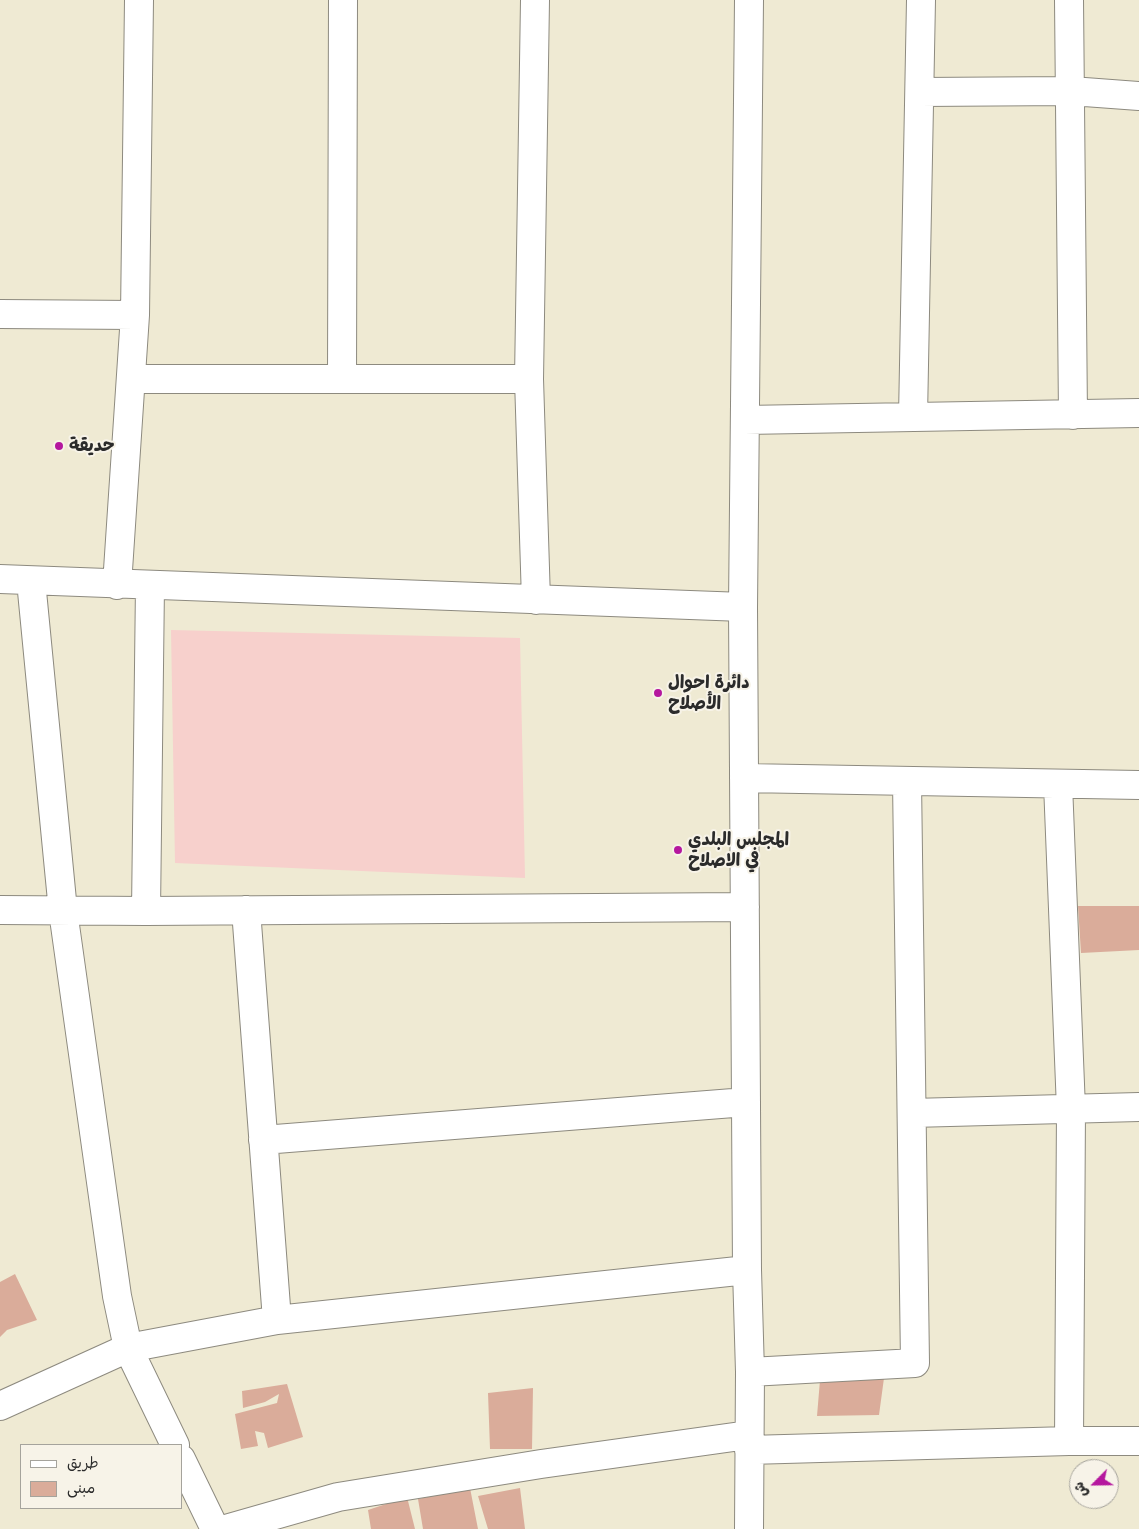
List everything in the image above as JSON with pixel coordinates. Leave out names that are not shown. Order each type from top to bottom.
[{"type":"street","points":[[117,585],[135,315],[139,0]]},
{"type":"street","points":[[342,378],[343,0]]},
{"type":"street","points":[[534,0],[529,379],[536,600]]},
{"type":"street","points":[[749,0],[743,607],[747,1270],[750,1372],[748,1442],[749,1529]]},
{"type":"street","points":[[913,417],[922,0]]},
{"type":"street","points":[[1069,0],[1073,415]]},
{"type":"street","points":[[920,92],[1071,91],[1139,96]]},
{"type":"street","points":[[0,314],[135,315]]},
{"type":"street","points":[[132,379],[529,379]]},
{"type":"street","points":[[745,420],[1139,414]]},
{"type":"street","points":[[0,580],[743,607]]},
{"type":"street","points":[[31,581],[63,911],[117,1296],[128,1348],[175,1444]]},
{"type":"street","points":[[146,911],[150,585]]},
{"type":"street","points":[[744,778],[1139,786]]},
{"type":"street","points":[[750,1372],[915,1363],[907,781]]},
{"type":"street","points":[[1058,784],[1071,1109],[1069,1441]]},
{"type":"street","points":[[0,910],[146,911],[745,907]]},
{"type":"street","points":[[246,910],[277,1320]]},
{"type":"street","points":[[263,1140],[746,1102]]},
{"type":"street","points":[[912,1113],[1139,1107]]},
{"type":"street","points":[[0,1406],[128,1348],[277,1320],[747,1270]]},
{"type":"street","points":[[226,1529],[338,1497],[542,1464],[748,1442],[1139,1441]]},
{"type":"street","points":[[182,1461],[215,1529]]},
{"type":"shaded area","points":[[171,630],[520,638],[525,878],[175,863]]},
{"type":"building","points":[[1078,906],[1139,906],[1139,950],[1081,953]]},
{"type":"building","points":[[15,1274],[37,1320],[7,1330],[0,1337],[0,1282]]},
{"type":"building","points":[[884,1378],[879,1415],[817,1416],[820,1380]]},
{"type":"building","points":[[287,1384],[303,1437],[268,1448],[264,1433],[255,1431],[258,1446],[241,1449],[235,1414],[277,1403],[279,1394],[265,1402],[243,1408],[242,1391]]},
{"type":"building","points":[[533,1388],[532,1449],[490,1449],[488,1393]]},
{"type":"building","points":[[470,1488],[478,1529],[423,1529],[418,1499]]},
{"type":"building","points":[[520,1488],[525,1529],[488,1529],[478,1496]]},
{"type":"building","points":[[407,1497],[415,1529],[371,1529],[368,1510]]},
{"type":"place","name":"حديقة","points":[[59,446]]},
{"type":"place","name":"دائرة احوال الأصلاح","points":[[658,693]]},
{"type":"place","name":"المجلس البلدي في الاصلاح","points":[[678,850]]}]
